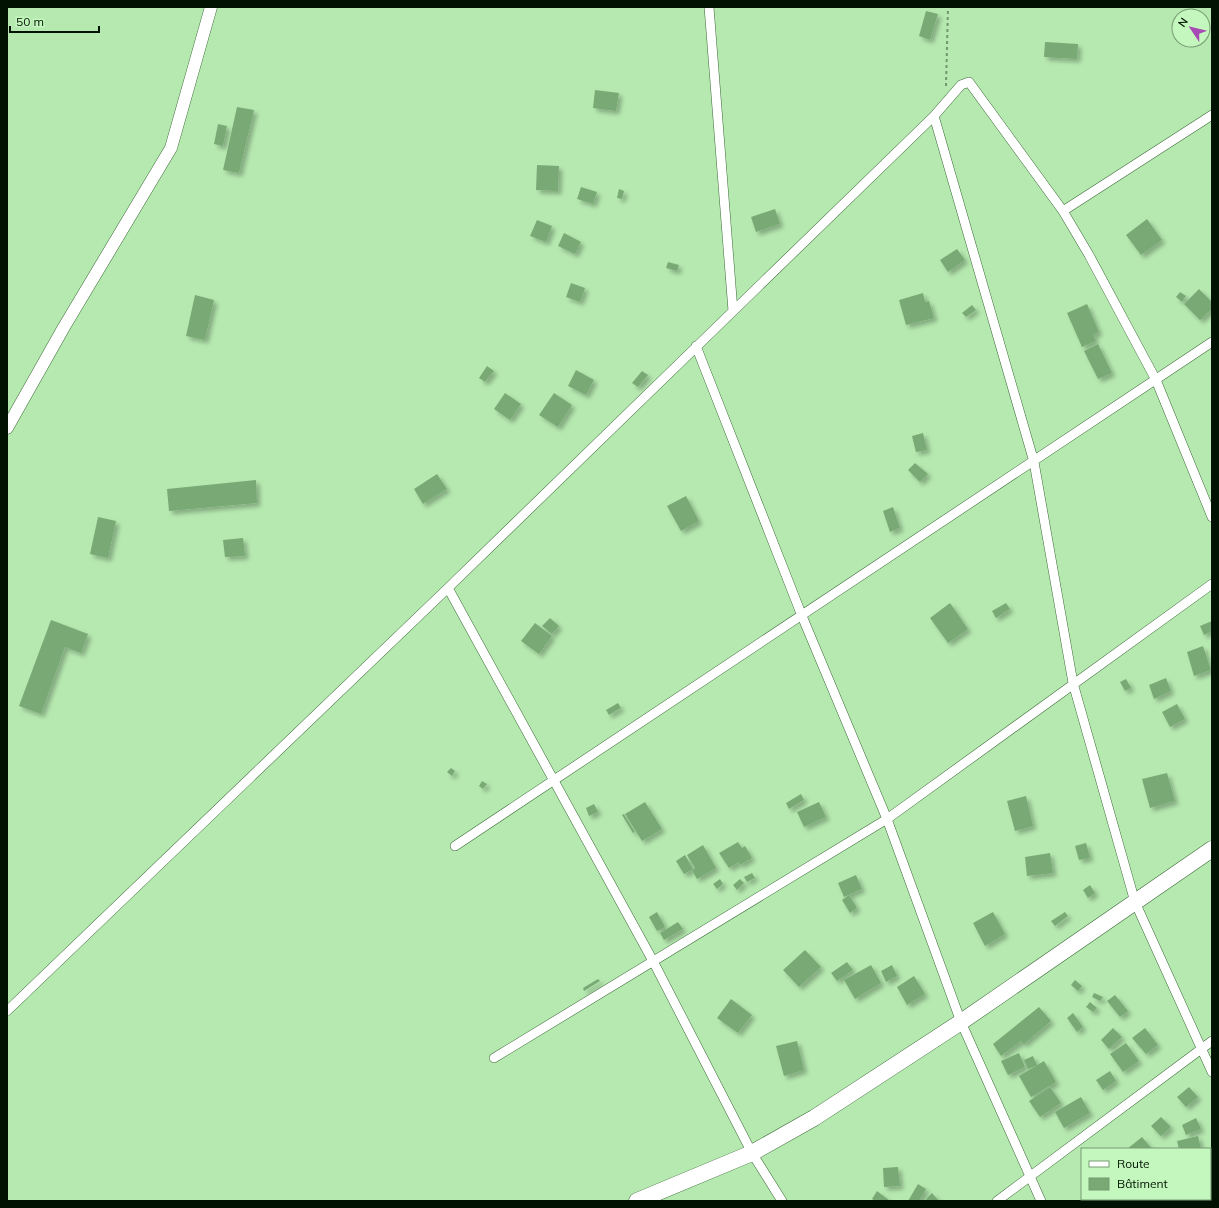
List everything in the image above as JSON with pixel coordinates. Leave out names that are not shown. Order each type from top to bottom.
[{"type":"highway","points":[[637,1201],[752,1153],[814,1118],[961,1022],[1212,848]]},
{"type":"street","points":[[7,428],[64,327],[171,148],[211,7]]},
{"type":"street","points":[[709,7],[733,310]]},
{"type":"street","points":[[7,1011],[448,588],[934,116],[961,85],[969,82],[1063,211],[1089,255],[1156,380],[1212,517]]},
{"type":"street","points":[[1063,211],[1212,115]]},
{"type":"street","points":[[934,116],[1034,462],[1073,683],[1135,902],[1203,1048],[1212,1072]]},
{"type":"street","points":[[456,846],[1212,342]]},
{"type":"street","points":[[696,346],[802,616],[887,819],[961,1022],[1041,1201]]},
{"type":"street","points":[[494,1058],[887,819],[1073,683],[1212,584]]},
{"type":"street","points":[[448,588],[653,961],[752,1153],[782,1201]]},
{"type":"street","points":[[997,1201],[1212,1041]]},
{"type":"path","points":[[944,89],[947,83],[948,7]]},
{"type":"building","points":[[926,11],[938,14],[930,40],[919,36]]},
{"type":"building","points":[[1045,42],[1078,44],[1077,59],[1044,57]]},
{"type":"building","points":[[595,90],[619,93],[616,111],[593,108]]},
{"type":"building","points":[[237,107],[254,110],[239,173],[223,170]]},
{"type":"building","points":[[218,124],[227,126],[223,146],[214,144]]},
{"type":"building","points":[[537,165],[559,166],[558,191],[536,190]]},
{"type":"building","points":[[581,187],[597,192],[593,204],[577,199]]},
{"type":"building","points":[[619,189],[624,191],[622,199],[617,198]]},
{"type":"building","points":[[775,209],[780,224],[756,232],[751,217]]},
{"type":"building","points":[[1147,219],[1162,240],[1141,255],[1126,235]]},
{"type":"building","points":[[537,220],[552,226],[546,242],[530,236]]},
{"type":"building","points":[[564,233],[581,242],[575,254],[558,246]]},
{"type":"building","points":[[957,249],[965,260],[948,272],[940,260]]},
{"type":"building","points":[[668,262],[679,265],[677,271],[666,268]]},
{"type":"building","points":[[571,283],[585,288],[580,302],[566,297]]},
{"type":"building","points":[[1199,289],[1212,302],[1212,309],[1200,320],[1184,304]]},
{"type":"building","points":[[1180,292],[1186,296],[1182,302],[1176,297]]},
{"type":"building","points":[[923,293],[925,302],[929,301],[934,318],[906,325],[899,300]]},
{"type":"building","points":[[195,295],[214,300],[205,340],[186,336]]},
{"type":"building","points":[[1087,304],[1099,332],[1093,335],[1096,341],[1082,347],[1067,313]]},
{"type":"building","points":[[972,305],[976,310],[966,317],[962,313]]},
{"type":"building","points":[[1098,344],[1112,373],[1098,379],[1084,351]]},
{"type":"building","points":[[487,366],[494,371],[485,382],[479,378]]},
{"type":"building","points":[[576,370],[594,380],[586,395],[568,386]]},
{"type":"building","points":[[642,371],[648,375],[638,387],[632,383]]},
{"type":"building","points":[[505,393],[521,404],[510,420],[494,409]]},
{"type":"building","points":[[554,393],[572,405],[558,427],[539,415]]},
{"type":"building","points":[[923,433],[927,450],[916,452],[912,436]]},
{"type":"building","points":[[915,463],[928,474],[920,482],[908,470]]},
{"type":"building","points":[[437,474],[447,489],[423,504],[414,489]]},
{"type":"building","points":[[256,480],[257,503],[169,511],[167,489]]},
{"type":"building","points":[[686,496],[699,521],[681,531],[667,506]]},
{"type":"building","points":[[893,507],[900,528],[890,532],[883,511]]},
{"type":"building","points":[[98,517],[116,521],[108,558],[90,554]]},
{"type":"building","points":[[243,538],[245,556],[225,557],[223,540]]},
{"type":"building","points":[[950,603],[968,629],[948,643],[930,618]]},
{"type":"building","points":[[1006,603],[1010,609],[996,618],[992,611]]},
{"type":"building","points":[[550,618],[559,626],[552,634],[542,626]]},
{"type":"building","points":[[51,620],[88,634],[81,653],[65,647],[41,714],[19,706]]},
{"type":"building","points":[[1212,621],[1212,631],[1204,635],[1200,626]]},
{"type":"building","points":[[535,623],[552,636],[539,654],[521,641]]},
{"type":"building","points":[[1203,646],[1211,670],[1194,676],[1187,652]]},
{"type":"building","points":[[1166,678],[1171,691],[1154,699],[1149,685]]},
{"type":"building","points":[[1126,679],[1131,688],[1125,691],[1120,682]]},
{"type":"building","points":[[618,703],[621,708],[609,715],[606,710]]},
{"type":"building","points":[[1177,704],[1185,719],[1170,727],[1162,712]]},
{"type":"building","points":[[451,768],[455,771],[452,776],[447,772]]},
{"type":"building","points":[[1167,773],[1175,801],[1150,808],[1142,779]]},
{"type":"building","points":[[482,781],[487,784],[483,789],[479,786]]},
{"type":"building","points":[[801,794],[804,800],[789,809],[786,803]]},
{"type":"building","points":[[1026,796],[1033,826],[1015,831],[1007,801]]},
{"type":"building","points":[[645,802],[662,829],[642,841],[625,814]]},
{"type":"building","points":[[819,802],[826,817],[804,827],[797,812]]},
{"type":"building","points":[[594,804],[598,812],[589,816],[586,808]]},
{"type":"building","points":[[624,814],[635,832],[633,833],[622,815]]},
{"type":"building","points":[[738,842],[742,848],[745,846],[752,858],[740,865],[739,862],[729,868],[719,853]]},
{"type":"building","points":[[1086,843],[1090,858],[1079,860],[1075,846]]},
{"type":"building","points":[[703,845],[716,868],[697,879],[692,870],[695,868],[687,855]]},
{"type":"building","points":[[1050,853],[1053,873],[1027,876],[1025,857]]},
{"type":"building","points":[[685,855],[693,869],[684,874],[676,861]]},
{"type":"building","points":[[752,873],[755,878],[747,882],[744,877]]},
{"type":"building","points":[[856,875],[862,889],[844,897],[838,883]]},
{"type":"building","points":[[720,879],[723,884],[717,889],[713,884]]},
{"type":"building","points":[[740,879],[744,883],[737,890],[733,885]]},
{"type":"building","points":[[1090,885],[1095,893],[1088,898],[1083,890]]},
{"type":"building","points":[[849,895],[857,908],[850,913],[842,900]]},
{"type":"building","points":[[657,912],[665,927],[657,931],[649,917]]},
{"type":"building","points":[[993,912],[1005,934],[985,946],[973,923]]},
{"type":"building","points":[[1065,912],[1068,916],[1055,926],[1051,921]]},
{"type":"building","points":[[678,922],[683,929],[664,940],[660,933]]},
{"type":"building","points":[[805,950],[821,967],[799,987],[783,970]]},
{"type":"building","points":[[847,962],[853,970],[837,981],[831,973]]},
{"type":"building","points":[[871,965],[881,983],[855,999],[844,980]]},
{"type":"building","points":[[892,965],[897,976],[886,982],[881,971]]},
{"type":"building","points":[[914,976],[925,994],[907,1005],[897,987]]},
{"type":"building","points":[[598,979],[600,981],[584,991],[583,988]]},
{"type":"building","points":[[1075,980],[1082,986],[1078,991],[1071,985]]},
{"type":"building","points":[[1094,993],[1103,997],[1100,1001],[1092,997]]},
{"type":"building","points":[[1115,995],[1128,1011],[1120,1017],[1107,1001]]},
{"type":"building","points":[[731,999],[752,1015],[738,1033],[717,1018]]},
{"type":"building","points":[[1090,1002],[1097,1008],[1093,1012],[1086,1007]]},
{"type":"building","points":[[1039,1007],[1051,1021],[1024,1044],[1021,1041],[1001,1056],[993,1044]]},
{"type":"building","points":[[1073,1013],[1083,1027],[1077,1032],[1067,1018]]},
{"type":"building","points":[[1113,1028],[1122,1037],[1109,1049],[1101,1040]]},
{"type":"building","points":[[1145,1028],[1158,1045],[1146,1054],[1132,1038]]},
{"type":"building","points":[[797,1041],[804,1070],[784,1076],[776,1046]]},
{"type":"building","points":[[1126,1043],[1139,1061],[1123,1072],[1110,1054]]},
{"type":"building","points":[[1019,1053],[1025,1067],[1008,1075],[1001,1061]]},
{"type":"building","points":[[1033,1056],[1037,1065],[1028,1069],[1024,1060]]},
{"type":"building","points":[[1044,1061],[1056,1082],[1031,1097],[1019,1076]]},
{"type":"building","points":[[1110,1071],[1116,1081],[1103,1090],[1096,1080]]},
{"type":"building","points":[[1050,1087],[1061,1103],[1040,1117],[1029,1101]]},
{"type":"building","points":[[1189,1087],[1198,1097],[1186,1107],[1177,1097]]},
{"type":"building","points":[[1081,1097],[1090,1113],[1064,1128],[1055,1112]]},
{"type":"building","points":[[1161,1117],[1171,1127],[1161,1136],[1151,1126]]},
{"type":"building","points":[[1196,1118],[1201,1129],[1186,1135],[1182,1125]]},
{"type":"building","points":[[1198,1136],[1201,1148],[1179,1148],[1177,1141]]},
{"type":"building","points":[[1142,1137],[1151,1148],[1128,1148]]},
{"type":"building","points":[[898,1167],[900,1186],[884,1187],[883,1168]]},
{"type":"building","points":[[918,1184],[926,1189],[919,1201],[908,1201]]},
{"type":"building","points":[[877,1191],[890,1201],[875,1201],[872,1199]]},
{"type":"building","points":[[932,1193],[939,1201],[928,1201],[926,1199]]}]
